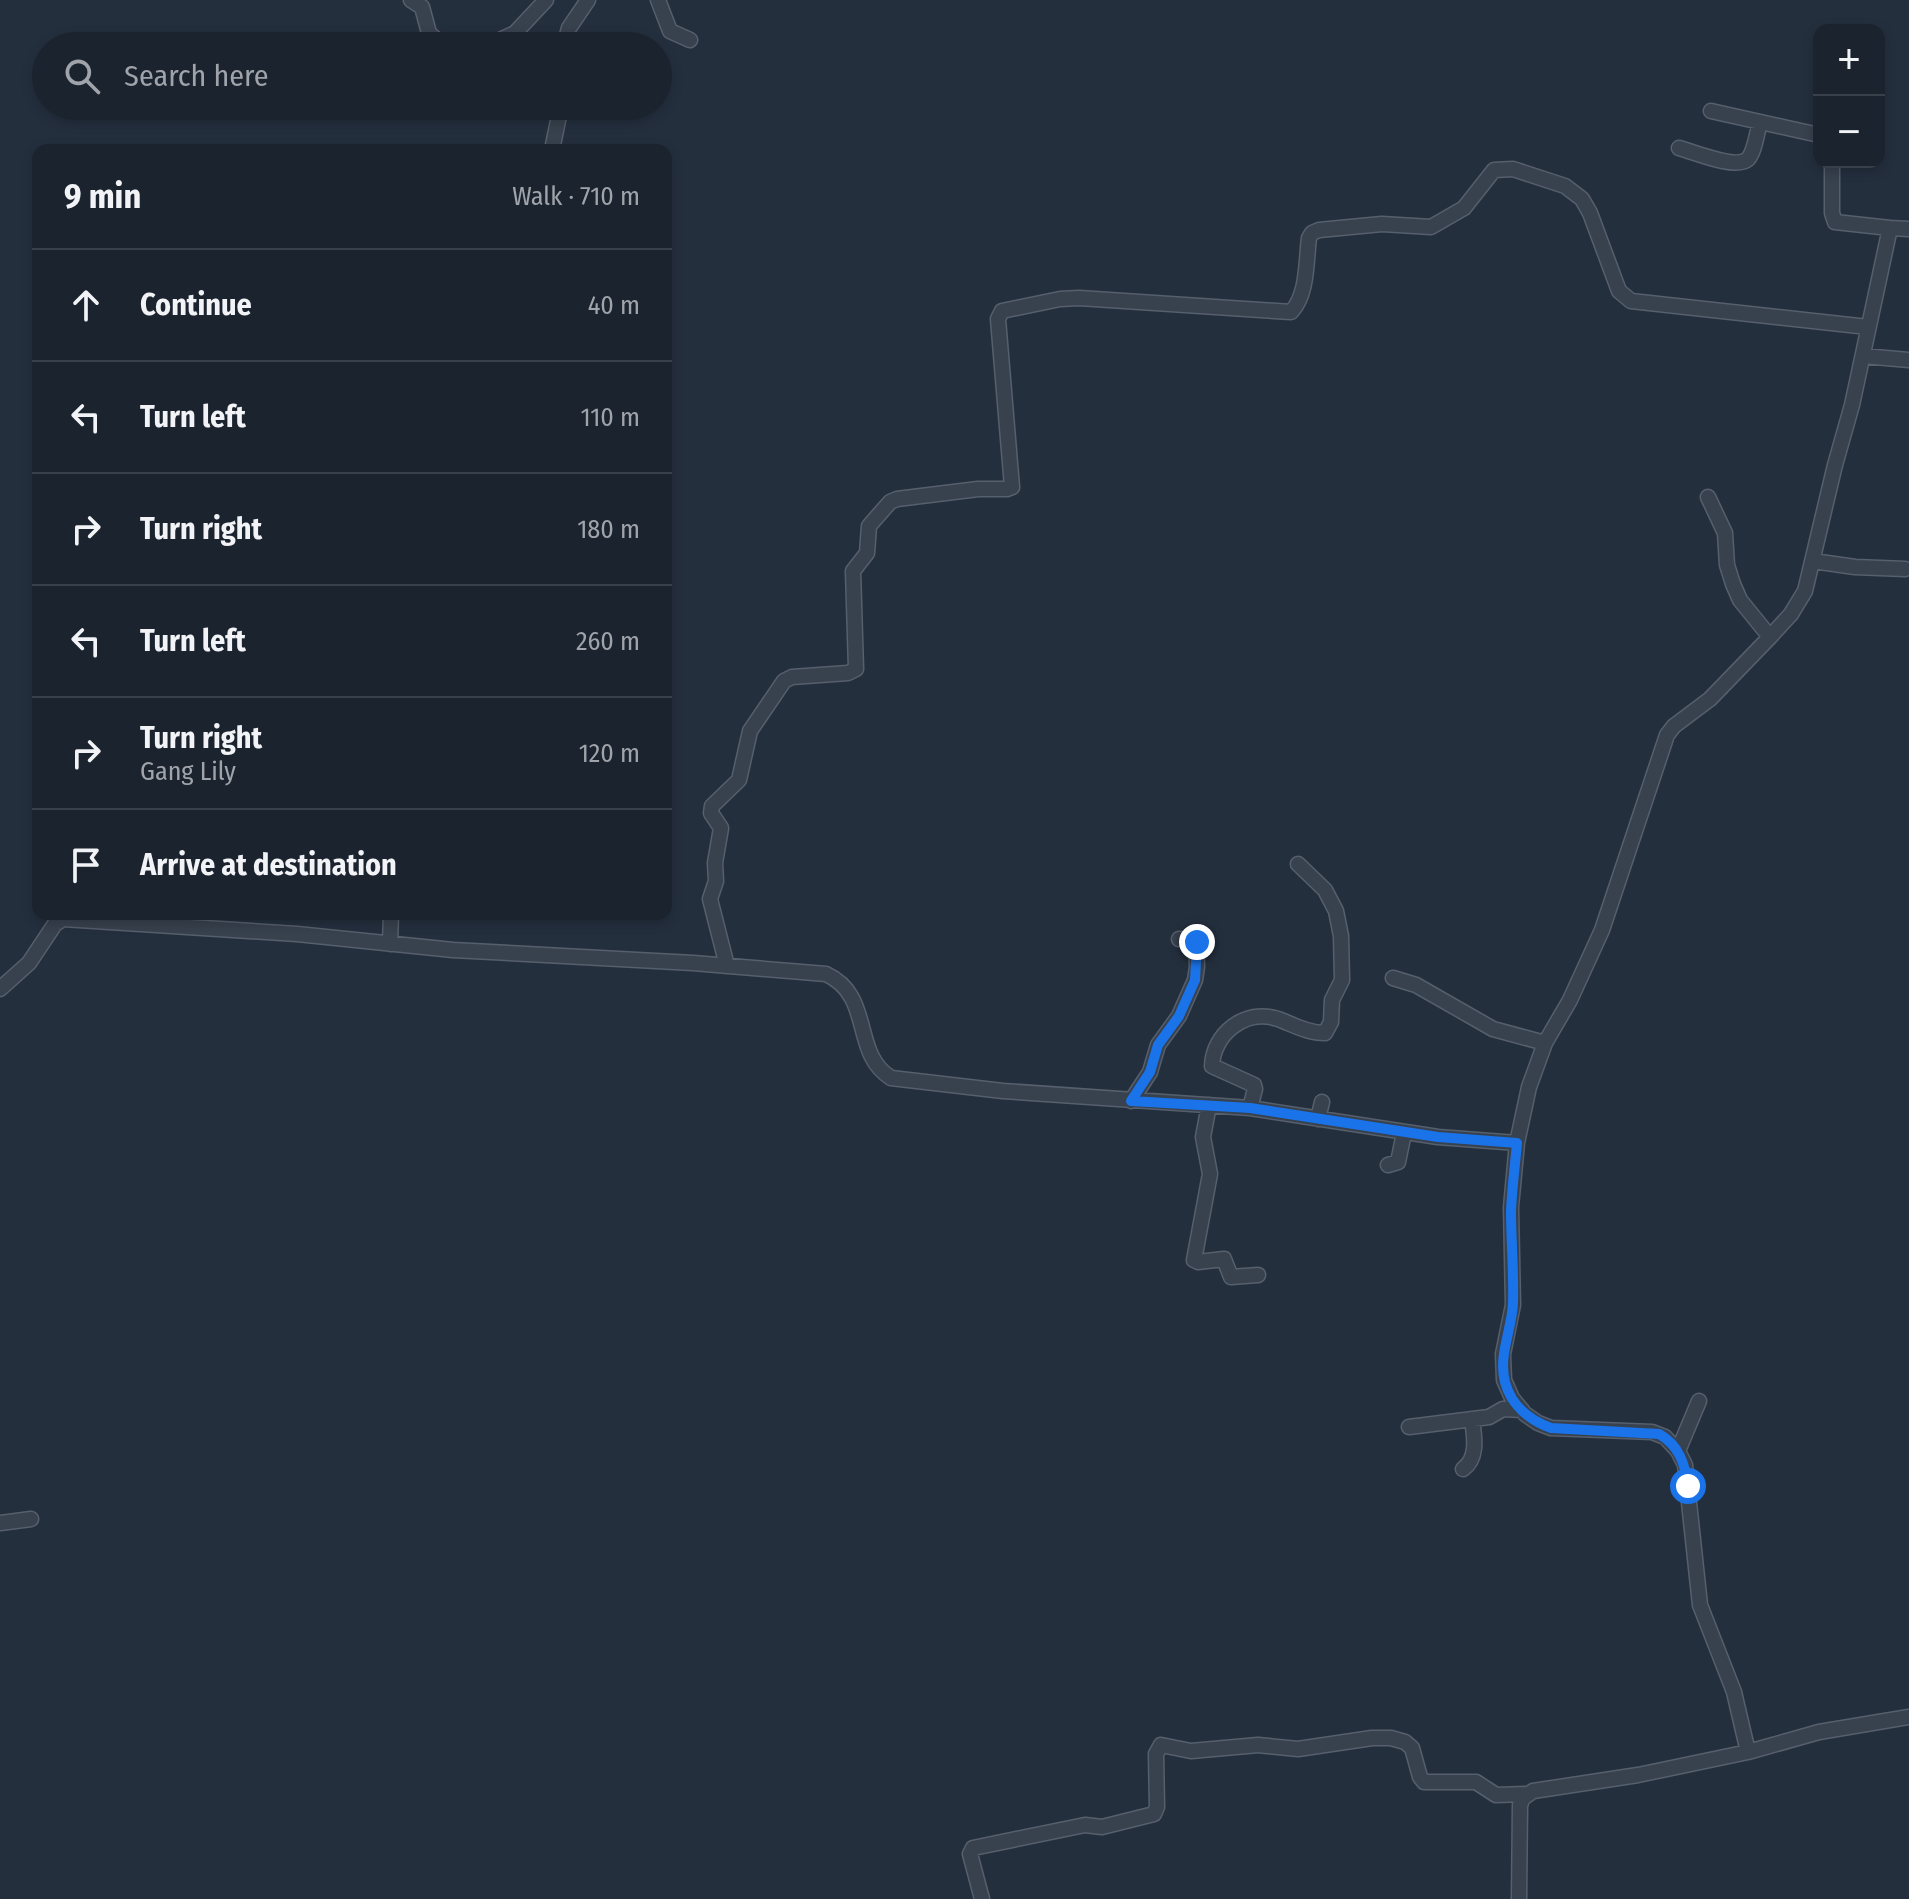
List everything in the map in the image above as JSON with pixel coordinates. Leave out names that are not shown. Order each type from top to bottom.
[{"type":"street","points":[[411,0],[422,7],[429,32]]},
{"type":"street","points":[[516,32],[546,0]]},
{"type":"street","points":[[568,32],[588,0]]},
{"type":"street","points":[[658,0],[670,31],[690,40]]},
{"type":"street","points":[[1711,111],[1813,134]]},
{"type":"street","points":[[553,144],[558,120]]},
{"type":"street","points":[[1679,148],[1731,163],[1742,162],[1749,158],[1760,122]]},
{"type":"street","points":[[727,966],[710,903],[716,881],[715,863],[721,828],[711,813],[712,806],[741,776],[750,731],[784,681],[792,677],[848,673],[856,669],[853,571],[867,553],[869,526],[891,501],[897,499],[1012,487],[998,319],[1002,311],[1079,298],[1291,312],[1301,293],[1312,233],[1377,225],[1431,227],[1464,208],[1494,170],[1507,168],[1565,186],[1582,199],[1619,291],[1628,300],[1868,327]]},
{"type":"street","points":[[1832,168],[1832,213],[1835,222],[1909,229]]},
{"type":"street","points":[[1748,1752],[1734,1692],[1700,1605],[1685,1465],[1678,1451],[1659,1434],[1551,1428],[1538,1423],[1512,1398],[1504,1380],[1503,1354],[1513,1305],[1511,1207],[1517,1143],[1529,1087],[1545,1043],[1570,1000],[1602,930],[1667,735],[1674,726],[1710,699],[1770,637],[1791,614],[1805,591],[1863,356],[1890,228]]},
{"type":"street","points":[[1863,356],[1909,360]]},
{"type":"street","points":[[1708,497],[1725,533],[1727,565],[1740,600],[1770,637]]},
{"type":"street","points":[[1813,561],[1905,569]]},
{"type":"street","points":[[1250,1108],[1254,1085],[1212,1066],[1222,1035],[1231,1027],[1263,1017],[1325,1033],[1331,1022],[1332,1000],[1342,980],[1341,936],[1336,911],[1325,890],[1298,864]]},
{"type":"street","points":[[1,987],[29,963],[55,924],[61,920]]},
{"type":"street","points":[[79,920],[297,934],[453,950],[826,974],[841,980],[848,988],[860,1014],[871,1056],[879,1070],[891,1078],[1003,1091],[1250,1108],[1404,1133],[1517,1143]]},
{"type":"street","points":[[390,944],[391,920]]},
{"type":"street","points":[[1131,1101],[1150,1072],[1158,1045],[1179,1016],[1197,974],[1196,940],[1179,939]]},
{"type":"street","points":[[1393,978],[1416,985],[1493,1029],[1545,1043]]},
{"type":"street","points":[[1318,1119],[1322,1102]]},
{"type":"street","points":[[1209,1105],[1203,1142],[1210,1174],[1194,1260],[1224,1259],[1231,1277],[1258,1275]]},
{"type":"street","points":[[1388,1165],[1398,1162],[1404,1133]]},
{"type":"street","points":[[1678,1451],[1699,1401]]},
{"type":"street","points":[[1409,1427],[1494,1415],[1503,1409],[1522,1410]]},
{"type":"street","points":[[1463,1469],[1469,1465],[1474,1451],[1472,1419]]},
{"type":"street","points":[[0,1523],[31,1519]]},
{"type":"street","points":[[982,1899],[970,1854],[973,1848],[1085,1825],[1102,1827],[1154,1814],[1157,1807],[1156,1754],[1161,1745],[1199,1752],[1258,1745],[1298,1749],[1391,1738],[1405,1742],[1412,1748],[1424,1782],[1476,1782],[1496,1795],[1527,1794],[1538,1789],[1638,1775],[1748,1752],[1819,1732],[1909,1717]]},
{"type":"street","points":[[1519,1899],[1520,1805],[1527,1794]]},
{"type":"route","points":[[1197,942],[1195,980],[1179,1016],[1158,1045],[1150,1072],[1131,1101],[1250,1108],[1404,1133],[1517,1143],[1511,1207],[1513,1305],[1503,1354],[1504,1380],[1512,1398],[1525,1414],[1551,1428],[1652,1432],[1665,1437],[1678,1451],[1685,1465],[1688,1486]]}]
